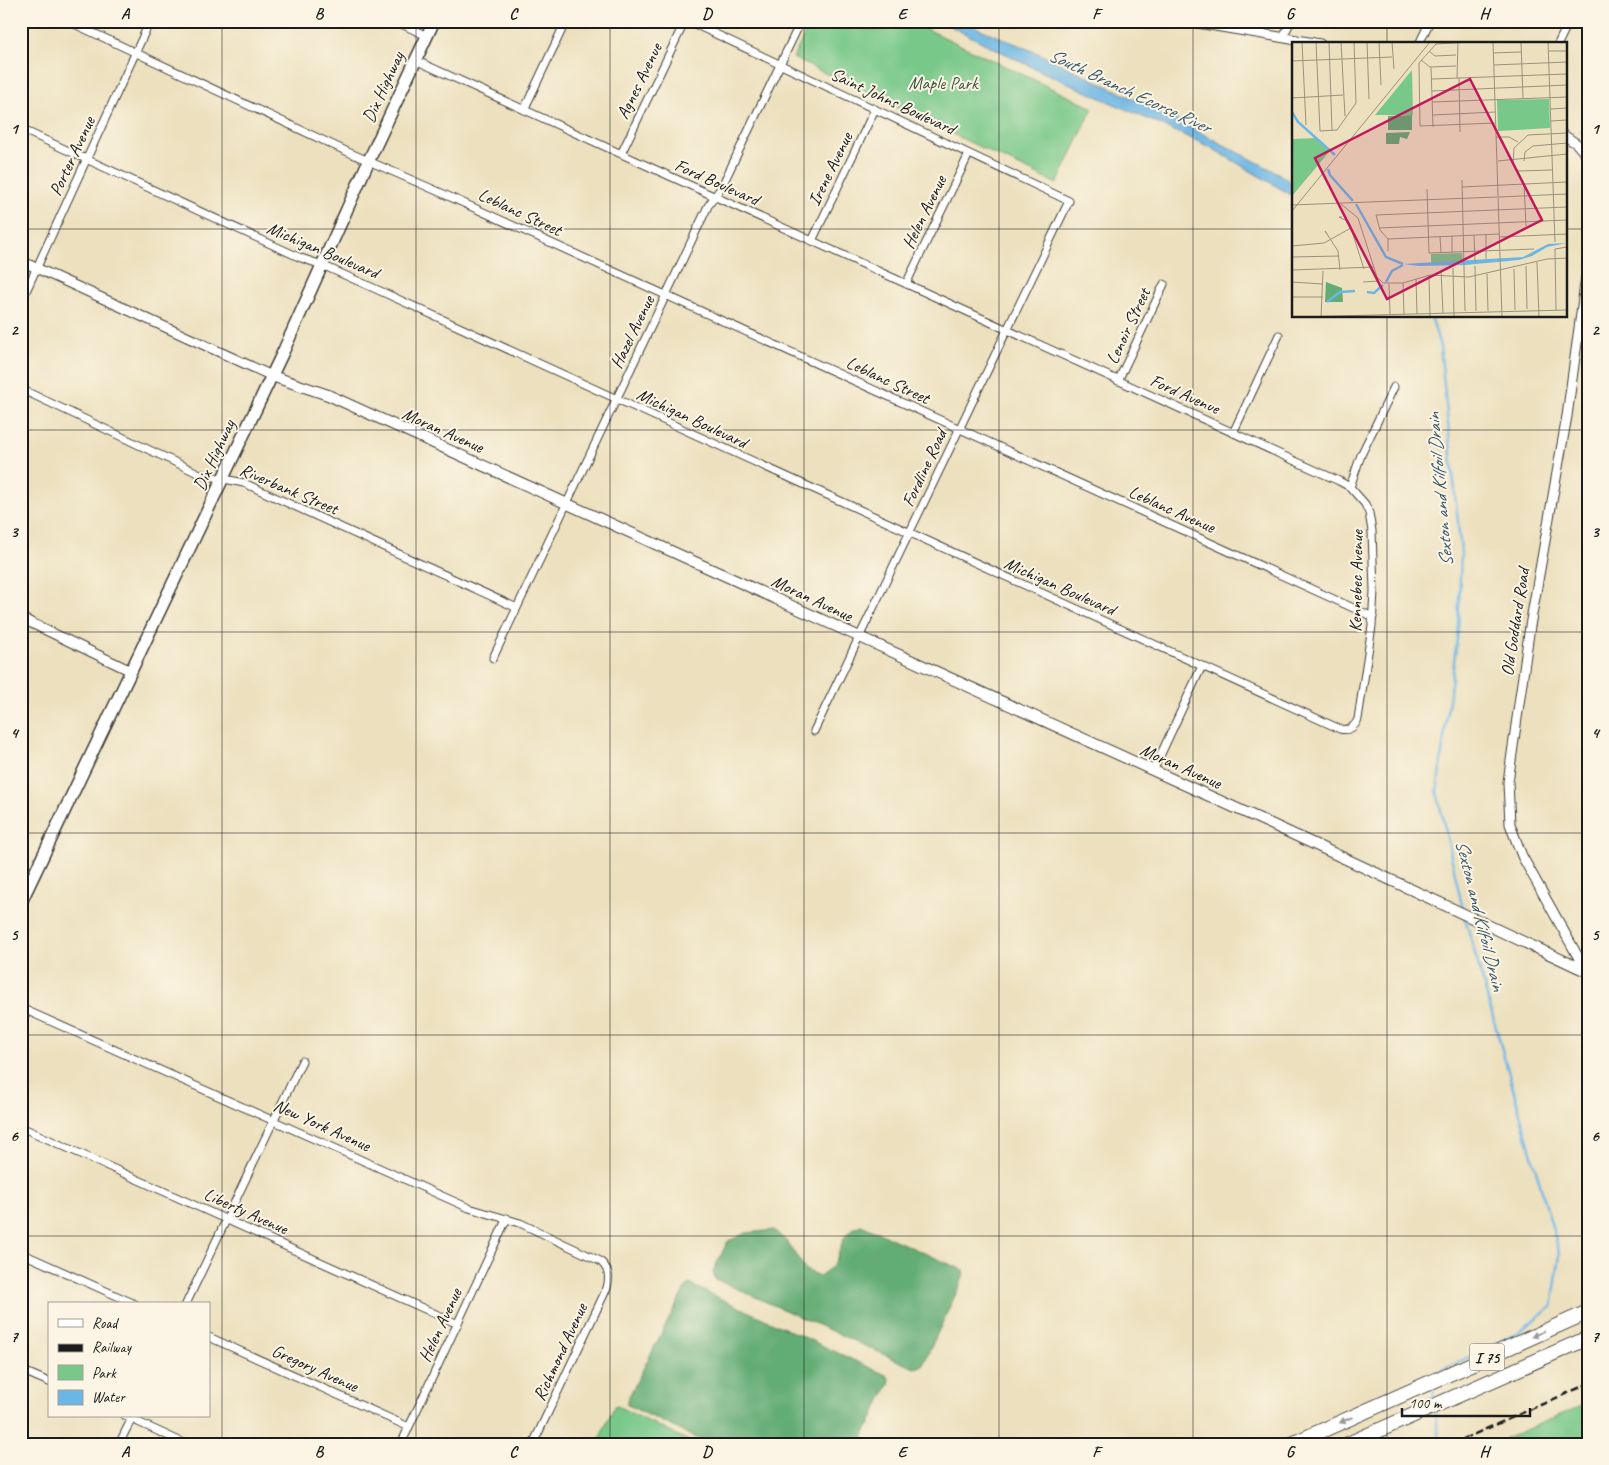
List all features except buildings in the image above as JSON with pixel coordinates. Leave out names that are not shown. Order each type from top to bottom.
[{"type":"highway","name":"I 75","points":[[1292,1444],[1585,1313]]},
{"type":"highway","name":"I 75","points":[[1348,1444],[1588,1338]]},
{"type":"main road","name":"Dix Highway","points":[[21,902],[272,376],[434,21]]},
{"type":"main road","name":"Moran Avenue","points":[[272,376],[323,393],[1479,920],[1587,972]]},
{"type":"street","name":"Leblanc Street","points":[[68,21],[959,429]]},
{"type":"street","name":"Porter Avenue","points":[[21,302],[150,21]]},
{"type":"street","points":[[395,21],[427,36]]},
{"type":"street","points":[[524,110],[566,21]]},
{"type":"street","name":"Saint Johns Boulevard","points":[[686,21],[1069,201],[1062,218]]},
{"type":"street","name":"Agnes Avenue","points":[[621,154],[686,21]]},
{"type":"street","name":"Hazel Avenue","points":[[493,658],[708,206],[722,186],[801,21]]},
{"type":"street","points":[[1186,21],[1309,42]]},
{"type":"street","points":[[1283,37],[1291,21]]},
{"type":"street","points":[[1420,42],[1430,21]]},
{"type":"street","points":[[1559,42],[1569,21]]},
{"type":"street","name":"Ford Boulevard","points":[[415,60],[1006,330]]},
{"type":"street","name":"Irene Avenue","points":[[812,241],[875,109]]},
{"type":"street","name":"Michigan Boulevard","points":[[21,129],[269,244],[322,265],[1340,729],[1351,728]]},
{"type":"street","points":[[1566,137],[1577,144],[1588,158]]},
{"type":"street","name":"Helen Avenue","points":[[906,284],[969,154]]},
{"type":"street","name":"Fordline Road","points":[[814,731],[1006,330],[1062,218]]},
{"type":"street","name":"Moran Avenue","points":[[21,261],[272,376]]},
{"type":"street","name":"Old Goddard Road","points":[[1587,972],[1522,856],[1510,824],[1508,782],[1530,626],[1564,429],[1584,327],[1588,262]]},
{"type":"street","name":"Lenoir Street","points":[[1118,381],[1164,284]]},
{"type":"street","name":"Ford Avenue","points":[[1006,330],[1339,480],[1350,487]]},
{"type":"street","points":[[1232,433],[1279,336]]},
{"type":"street","points":[[1350,487],[1361,455],[1394,387]]},
{"type":"street","name":"Riverbank Street","points":[[21,389],[200,474],[244,483],[517,608]]},
{"type":"street","name":"Leblanc Avenue","points":[[959,429],[1373,617]]},
{"type":"street","name":"Kennebec Avenue","points":[[1350,487],[1365,504],[1372,523],[1374,591],[1373,617],[1358,719],[1351,728]]},
{"type":"street","points":[[21,618],[131,671]]},
{"type":"street","points":[[1153,771],[1202,666]]},
{"type":"street","points":[[21,873],[32,878]]},
{"type":"street","name":"New York Avenue","points":[[21,1008],[469,1208],[507,1218],[596,1259],[608,1271]]},
{"type":"street","points":[[187,1302],[302,1062]]},
{"type":"street","name":"Liberty Avenue","points":[[21,1127],[458,1324]]},
{"type":"street","name":"Helen Avenue","points":[[401,1444],[507,1218]]},
{"type":"street","points":[[21,1253],[131,1302]]},
{"type":"street","name":"Richmond Avenue","points":[[533,1444],[607,1288],[609,1280],[608,1271]]},
{"type":"street","name":"Gregory Avenue","points":[[210,1337],[409,1427]]},
{"type":"street","points":[[21,1370],[48,1382]]},
{"type":"street","points":[[119,1444],[130,1418]]},
{"type":"street","points":[[132,1418],[186,1444]]},
{"type":"green space","name":"Maple Park","points":[[811,21],[910,21],[1093,108],[1057,184],[793,58]]},
{"type":"green space","points":[[861,1225],[963,1270],[964,1276],[922,1367],[914,1368],[715,1279],[713,1271],[728,1241],[746,1233],[774,1230],[786,1241],[806,1270],[819,1276],[832,1266],[848,1233],[853,1228]]},
{"type":"green space","points":[[689,1284],[888,1376],[890,1382],[860,1444],[709,1444],[627,1405],[627,1400],[685,1288]]},
{"type":"green space","points":[[1588,1403],[1588,1444],[1493,1444]]},
{"type":"green space","points":[[615,1405],[695,1444],[597,1444]]},
{"type":"water","points":[[940,21],[968,21],[978,28],[1042,55],[1149,106],[1278,173],[1292,183],[1292,195],[1210,147],[1034,68]]},
{"type":"waterway","name":"South Branch Ecorse River","points":[[1581,132],[1588,129]]},
{"type":"waterway","name":"Sexton and Kilfoil Drain","points":[[1432,318],[1440,346],[1461,552],[1458,631],[1437,792],[1463,910]]},
{"type":"waterway","name":"Sexton and Kilfoil Drain","points":[[1436,1373],[1514,1335],[1552,1307],[1560,1255],[1465,918]]},
{"type":"waterway","name":"Sexton and Kilfoil Drain","points":[[1433,1386],[1434,1400]]},
{"type":"waterway","name":"Sexton and Kilfoil Drain","points":[[1435,1411],[1440,1444]]},
{"type":"railway","points":[[1452,1444],[1588,1384]]}]
